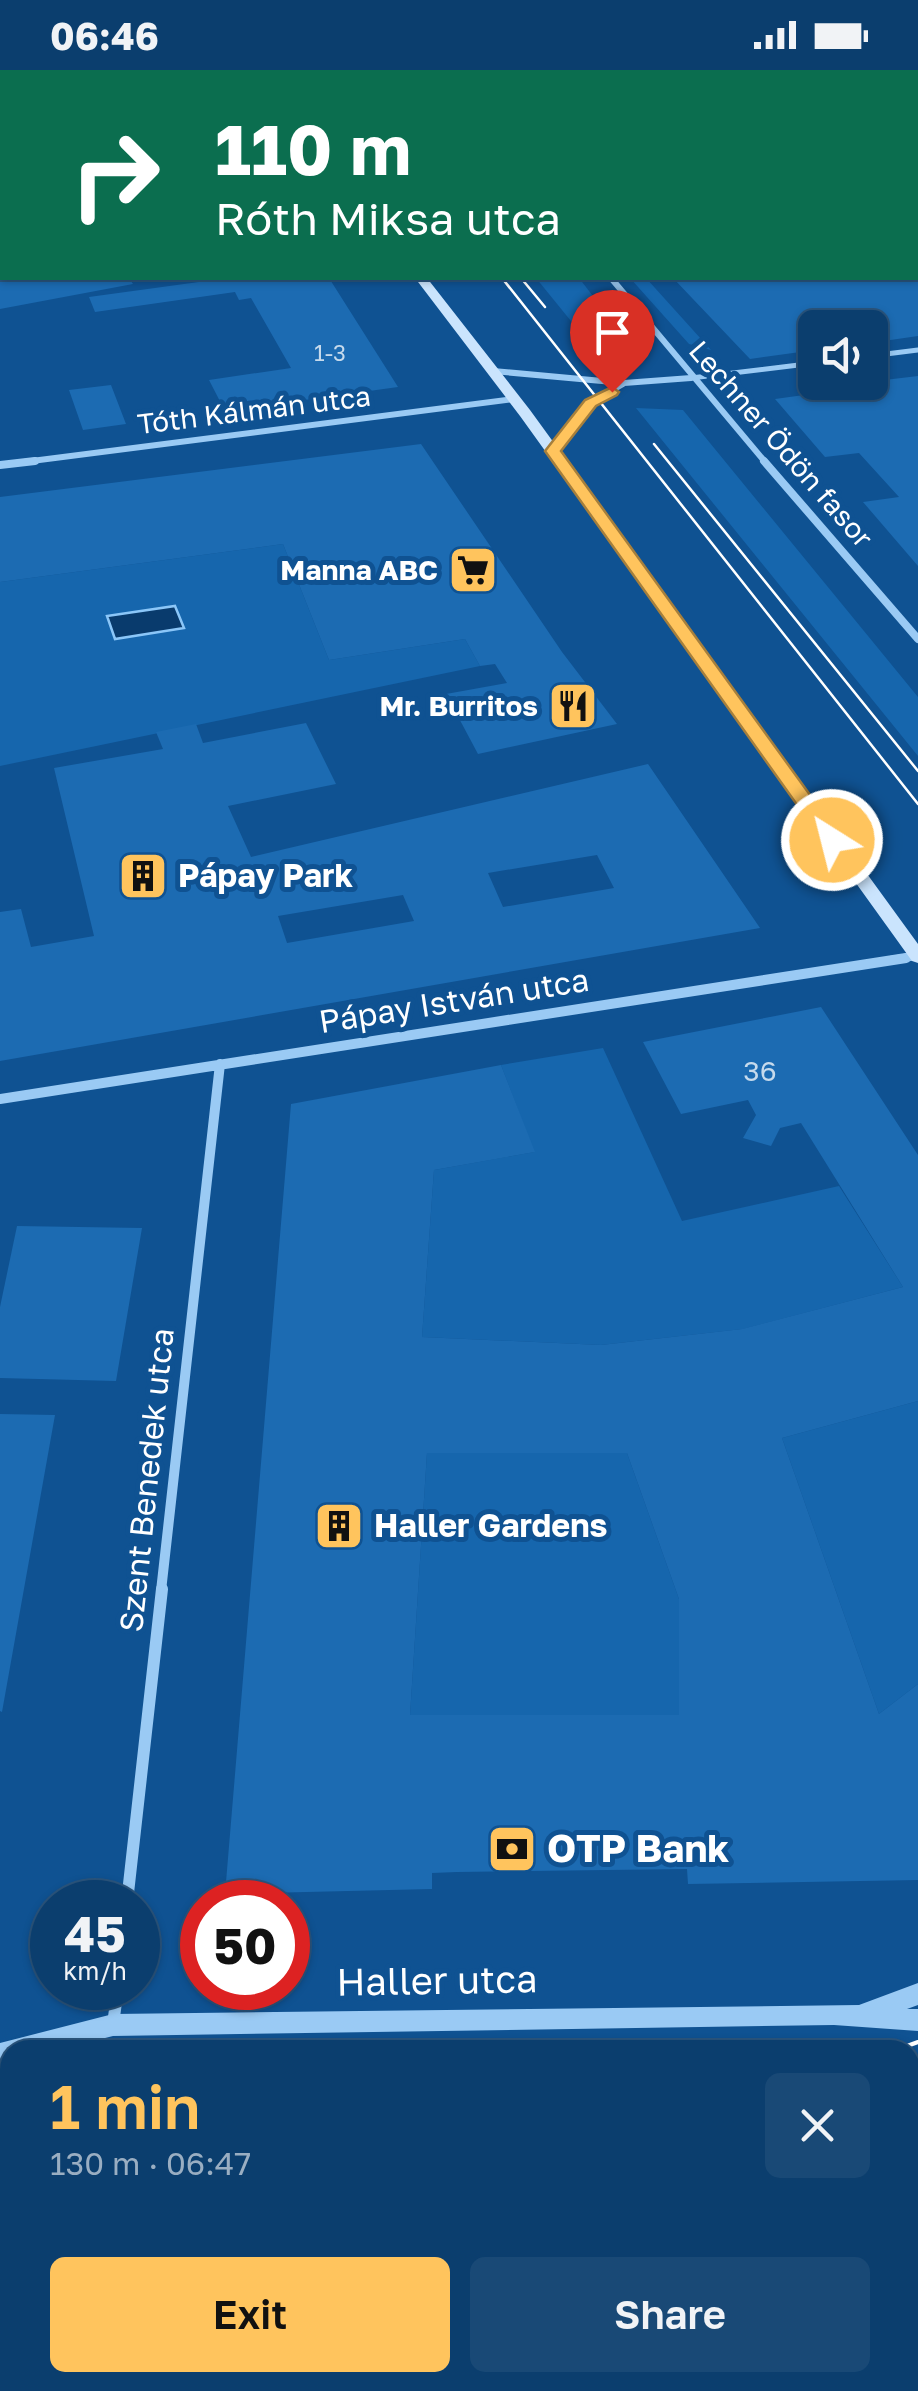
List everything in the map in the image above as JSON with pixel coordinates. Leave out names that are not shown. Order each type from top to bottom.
[{"type":"main road","points":[[423,280],[514,398],[918,957]]},
{"type":"street","name":"Lechner Ödön fasor","points":[[613,280],[691,378],[883,594],[918,639]]},
{"type":"street","points":[[493,371],[624,384],[691,378]]},
{"type":"street","points":[[552,451],[590,403],[624,384]]},
{"type":"street","name":"Tóth Kálmán utca","points":[[0,465],[514,398]]},
{"type":"street","name":"Pápay István utca","points":[[0,1099],[918,957]]},
{"type":"street","name":"Szent Benedek utca","points":[[130,1880],[220,1064]]},
{"type":"street","name":"Haller utca","points":[[860,2014],[918,1994]]},
{"type":"street","points":[[113,2025],[115,2010]]},
{"type":"street","name":"Haller utca","points":[[56,2040],[113,2025],[860,2014],[918,2020]]},
{"type":"lane","points":[[888,354],[918,350]]},
{"type":"lane","points":[[691,378],[798,365]]},
{"type":"shaded area","points":[[538,280],[581,280],[636,352],[624,362],[601,358]]},
{"type":"shaded area","points":[[632,280],[648,280],[711,350],[689,344]]},
{"type":"shaded area","points":[[636,408],[683,410],[918,697],[918,756]]},
{"type":"shaded area","points":[[283,544],[329,660],[465,639],[480,666],[0,766],[0,582]]},
{"type":"shaded area","points":[[175,606],[184,628],[115,639],[107,616]]},
{"type":"shaded area","points":[[603,1048],[682,1221],[839,1186],[903,1287],[743,1329],[601,1345],[422,1337],[434,1170],[534,1152],[501,1065]]},
{"type":"shaded area","points":[[918,1401],[918,1684],[879,1714],[782,1438]]},
{"type":"shaded area","points":[[427,1453],[627,1453],[679,1599],[679,1715],[410,1715]]},
{"type":"building","points":[[0,280],[130,280],[133,284],[0,309]]},
{"type":"building","points":[[213,280],[330,280],[398,387],[225,411],[209,380],[291,368],[251,298],[239,300],[235,292],[95,312],[89,297]]},
{"type":"building","points":[[675,280],[918,280],[918,336],[888,340],[888,310],[798,310],[798,352],[750,359]]},
{"type":"building","points":[[918,376],[918,566],[863,502],[899,497],[859,453],[825,457],[775,399],[798,396],[798,400],[888,400],[888,380]]},
{"type":"building","points":[[111,385],[126,424],[83,430],[69,390]]},
{"type":"building","points":[[421,444],[562,652],[617,724],[478,754],[446,694],[507,683],[495,664],[480,666],[465,639],[329,660],[283,544],[0,582],[0,497]]},
{"type":"building","points":[[306,723],[336,784],[228,806],[251,857],[648,764],[760,928],[0,1061],[0,912],[21,909],[31,947],[94,936],[54,768],[163,749],[156,732],[196,724],[203,743]],"holes":[[[597,855],[614,888],[503,907],[488,873]],[[403,895],[414,921],[287,943],[278,916]]]},
{"type":"building","name":"Haller Gardens","points":[[821,1007],[918,1155],[918,1401],[782,1438],[879,1714],[918,1684],[918,1880],[688,1884],[687,1869],[457,1872],[432,1873],[432,1889],[310,1892],[310,1880],[226,1880],[291,1104],[501,1065],[535,1152],[434,1170],[422,1337],[601,1345],[742,1329],[903,1287],[801,1123],[780,1128],[771,1146],[743,1138],[756,1115],[748,1100],[681,1114],[643,1042]],"holes":[[[427,1453],[627,1453],[679,1599],[679,1715],[410,1715]]]},
{"type":"building","points":[[17,1226],[142,1228],[116,1381],[0,1378],[0,1307]]},
{"type":"building","points":[[0,1414],[55,1415],[2,1712],[0,1711]]},
{"type":"tram line","points":[[504,280],[918,804]]},
{"type":"tram line","points":[[523,280],[545,307]]},
{"type":"tram line","points":[[654,444],[918,771]]},
{"type":"place","name":"Manna ABC","points":[[473,570]]},
{"type":"place","name":"Mr. Burritos","points":[[573,706]]},
{"type":"place","name":"Pápay Park","points":[[143,876]]},
{"type":"place","name":"Haller Gardens","points":[[339,1526]]},
{"type":"place","name":"OTP Bank","points":[[512,1849]]},
{"type":"route","points":[[612,392],[590,403],[552,451],[832,840]]}]
